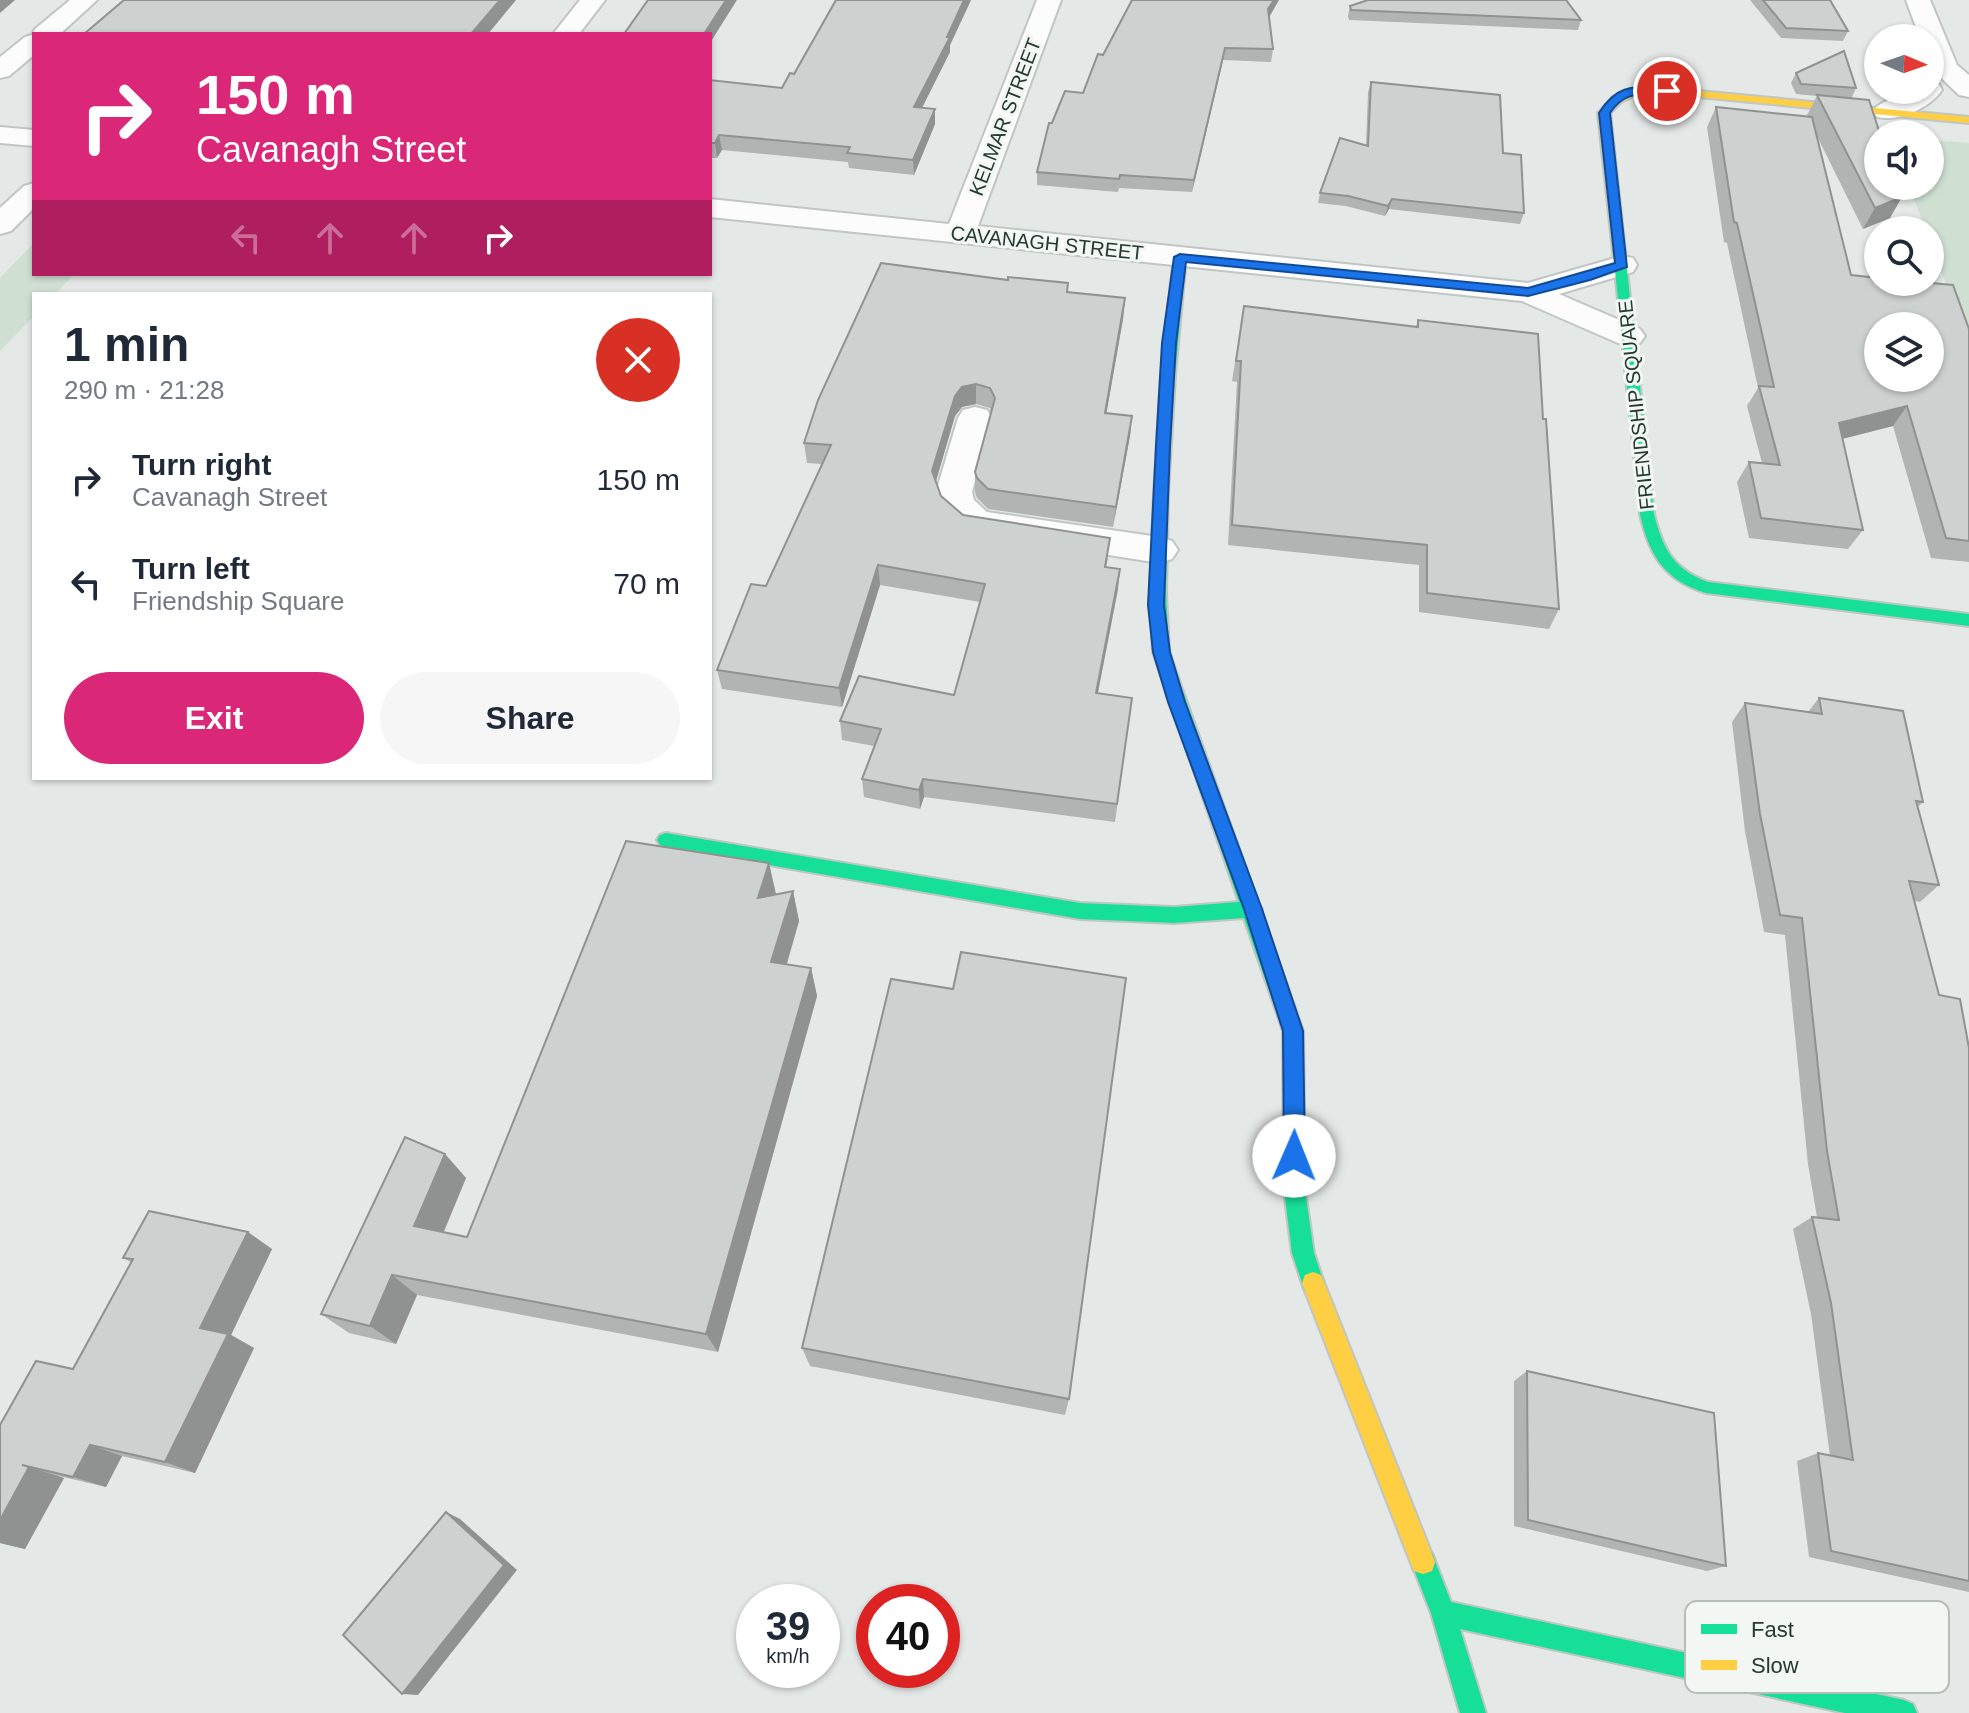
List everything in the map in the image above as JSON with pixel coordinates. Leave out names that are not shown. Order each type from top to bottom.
[{"type":"street","points":[[46,32],[85,0]]},
{"type":"street","points":[[568,32],[593,0]]},
{"type":"street","name":"KELMAR STREET","points":[[960,234],[1049,0]]},
{"type":"street","points":[[1918,0],[1923,24]]},
{"type":"street","points":[[0,70],[32,44]]},
{"type":"street","points":[[1944,85],[1969,89]]},
{"type":"street","name":"FRIENDSHIP SQUARE","points":[[1969,120],[1635,90],[1614,98],[1604,113],[1649,525],[1653,547],[1661,562],[1677,576],[1706,587],[1969,620]]},
{"type":"street","points":[[1887,111],[1908,104]]},
{"type":"street","points":[[0,135],[32,138]]},
{"type":"street","points":[[0,225],[32,194]]},
{"type":"street","name":"CAVANAGH STREET","points":[[712,208],[1528,292],[1629,336]]},
{"type":"street","points":[[2,256],[32,228]]},
{"type":"street","points":[[1180,257],[1169,343],[1156,605],[1161,652],[1293,1031],[1296,1068],[1294,1186],[1298,1225],[1310,1276],[1443,1613],[1473,1713]]},
{"type":"street","name":"CAVANAGH STREET","points":[[1528,292],[1586,278],[1622,265]]},
{"type":"street","points":[[975,418],[954,492],[957,505],[977,523],[1159,550]]},
{"type":"street","points":[[666,840],[1080,911],[1174,915],[1253,909]]},
{"type":"street","points":[[1443,1613],[1685,1665]]},
{"type":"street","points":[[1812,1693],[1904,1713]]},
{"type":"green space","points":[[1944,141],[1969,143],[1969,345],[1944,278],[1944,216],[1921,216],[1914,200],[1944,200]]},
{"type":"green space","points":[[32,245],[32,276],[72,276],[57,292],[32,292],[32,318],[0,351],[0,278]]},
{"type":"building","points":[[124,0],[500,0],[473,32],[86,32]]},
{"type":"building","points":[[648,0],[726,0],[705,32],[625,32]]},
{"type":"building","points":[[836,0],[964,0],[947,37],[950,37],[914,107],[935,109],[913,160],[847,153],[850,147],[719,135],[712,143],[712,80],[782,88],[790,73],[794,74]]},
{"type":"building","points":[[1132,0],[1274,0],[1268,9],[1273,49],[1225,48],[1194,180],[1120,175],[1119,179],[1037,172],[1049,123],[1052,123],[1065,91],[1083,93],[1098,54],[1103,55]]},
{"type":"building","points":[[1368,0],[1566,0],[1581,20],[1351,10],[1350,6]]},
{"type":"building","points":[[1763,0],[1830,0],[1848,31],[1786,28]]},
{"type":"building","points":[[1844,51],[1856,88],[1801,84],[1796,73]]},
{"type":"building","points":[[1371,82],[1500,95],[1503,153],[1521,155],[1524,213],[1392,199],[1388,206],[1320,193],[1340,138],[1368,146]]},
{"type":"building","points":[[1817,95],[1864,100],[1864,104],[1870,104],[1875,120],[1864,120],[1864,187]]},
{"type":"building","points":[[1716,107],[1812,117],[1851,275],[1864,276],[1864,296],[1944,296],[1944,284],[1953,285],[1969,329],[1969,541],[1946,538],[1907,406],[1839,423],[1863,530],[1761,518],[1749,462],[1780,465],[1759,386],[1774,387],[1737,223],[1734,222]]},
{"type":"building","points":[[1871,200],[1895,200],[1875,208]]},
{"type":"building","points":[[881,263],[1008,280],[1008,277],[1068,283],[1067,292],[1125,298],[1105,413],[1132,416],[1116,507],[988,489],[975,472],[995,398],[990,388],[976,384],[962,387],[955,396],[932,471],[941,496],[963,515],[1110,538],[1105,567],[1120,569],[1096,693],[1132,698],[1117,804],[923,779],[919,790],[862,779],[881,729],[840,721],[859,676],[954,695],[985,584],[878,565],[839,688],[717,670],[751,584],[766,586],[831,445],[804,443],[818,400]]},
{"type":"building","points":[[1244,306],[1418,327],[1418,320],[1538,334],[1559,609],[1427,593],[1427,545],[1232,525],[1241,361],[1236,361]]},
{"type":"building","points":[[1819,698],[1903,711],[1923,802],[1916,801],[1939,885],[1909,881],[1939,995],[1960,999],[1969,1048],[1969,1581],[1831,1551],[1818,1453],[1853,1460],[1831,1303],[1812,1217],[1839,1220],[1827,1151],[1802,918],[1780,915],[1760,814],[1745,703],[1822,714]]},
{"type":"building","points":[[626,841],[769,863],[758,898],[793,891],[771,962],[811,968],[706,1334],[392,1275],[370,1326],[321,1314],[405,1137],[445,1154],[414,1226],[467,1237]]},
{"type":"building","points":[[961,952],[1126,978],[1069,1399],[802,1348],[891,979],[953,989]]},
{"type":"building","points":[[149,1211],[248,1232],[200,1328],[228,1334],[165,1462],[90,1445],[73,1477],[22,1465],[29,1467],[0,1520],[0,1425],[36,1361],[73,1369],[133,1259],[123,1258]]},
{"type":"building","points":[[1527,1371],[1714,1413],[1726,1566],[1528,1520]]},
{"type":"building","points":[[446,1512],[504,1565],[402,1694],[343,1635]]},
{"type":"traffic: fast","points":[[1180,257],[1168,375],[1161,494],[1158,593],[1161,652],[1293,1031],[1294,1190],[1303,1253],[1313,1283]]},
{"type":"traffic: fast","points":[[1620,261],[1647,514],[1654,541],[1671,569],[1706,587],[1969,620]]},
{"type":"traffic: fast","points":[[666,840],[1080,911],[1174,915],[1253,909]]},
{"type":"traffic: fast","points":[[1423,1562],[1443,1613],[1473,1713]]},
{"type":"traffic: fast","points":[[1443,1613],[1685,1665]]},
{"type":"traffic: fast","points":[[1812,1693],[1904,1713]]},
{"type":"traffic: slow","points":[[1620,261],[1604,113],[1624,96],[1640,91],[1667,91],[1969,120]]},
{"type":"traffic: slow","points":[[1313,1283],[1423,1562]]},
{"type":"route","points":[[1294,1156],[1296,1068],[1293,1031],[1161,652],[1156,605],[1163,446],[1169,343],[1180,257],[1528,292],[1586,278],[1622,265],[1604,113],[1614,98],[1635,90],[1667,91]]}]
